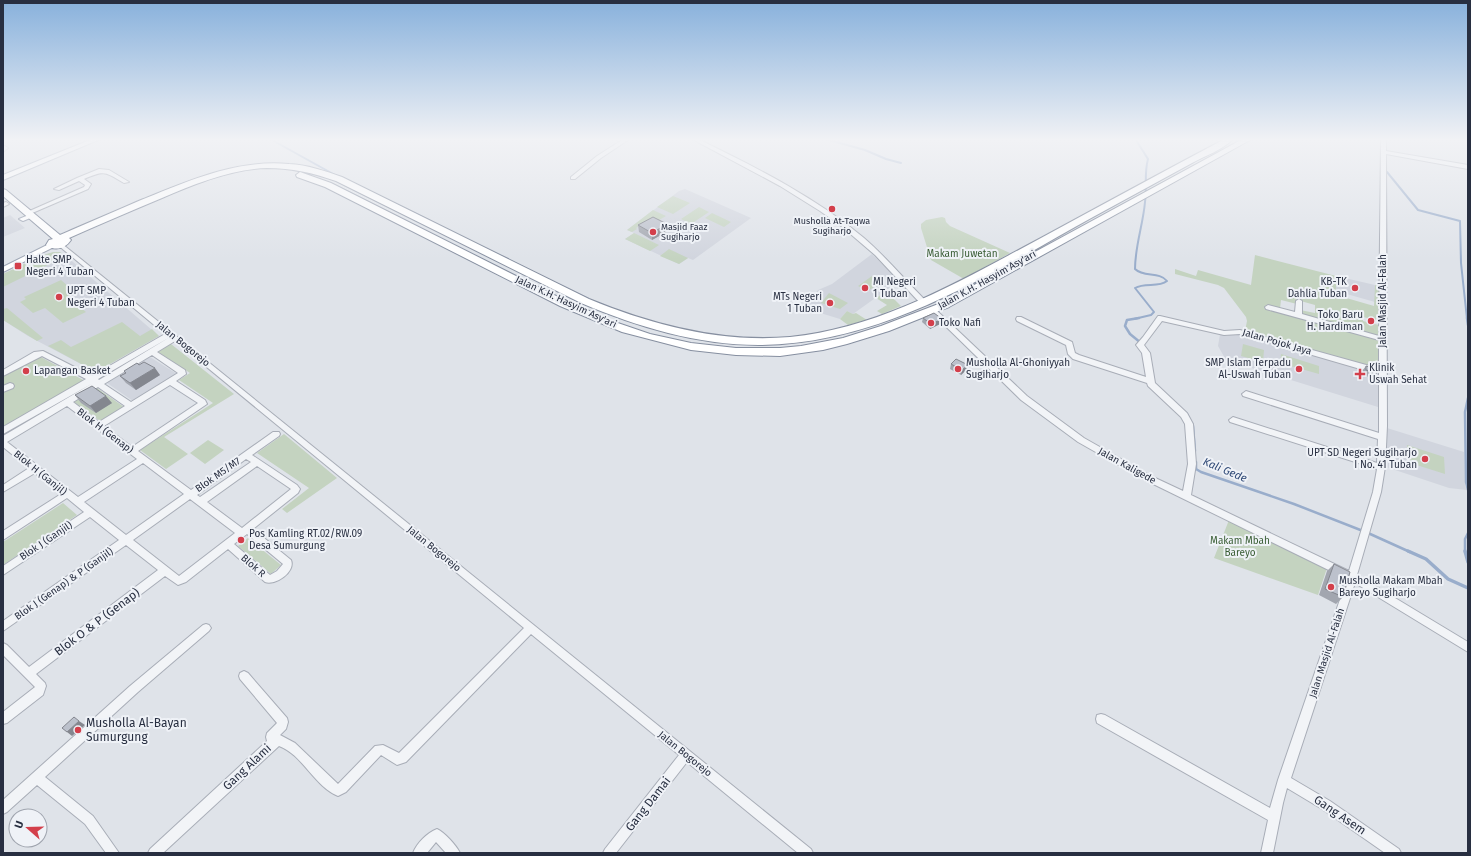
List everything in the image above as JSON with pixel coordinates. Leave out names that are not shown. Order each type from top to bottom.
[{"type":"highway","name":"Jalan K.H. Hasyim Asy'ari","points":[[57,243],[215,180]]},
{"type":"highway","name":"Jalan K.H. Hasyim Asy'ari","points":[[317,180],[578,310],[614,325],[662,340],[716,350],[764,352],[801,350],[849,340],[884,329],[932,310],[975,289],[1037,253],[1172,180]]},
{"type":"highway","name":"Jalan K.H. Hasyim Asy'ari","points":[[339,180],[585,301],[624,317],[700,336],[736,339],[784,340],[818,336],[869,323],[923,302],[976,276],[1152,180]]},
{"type":"highway","points":[[3,192],[57,243]]},
{"type":"highway","points":[[4,203],[27,216]]},
{"type":"highway","points":[[460,239],[461,244],[464,246],[515,272],[513,275],[506,274]]},
{"type":"highway","points":[[976,276],[991,274],[1033,249],[1038,250],[1037,253]]},
{"type":"highway","points":[[530,274],[523,272],[521,275],[573,302],[577,305],[578,310]]},
{"type":"main road","points":[[3,270],[57,243]]},
{"type":"street","points":[[57,189],[77,180]]},
{"type":"street","points":[[27,216],[88,186],[88,184],[81,180]]},
{"type":"street","points":[[122,180],[126,182]]},
{"type":"street","points":[[775,180],[820,209],[864,242],[923,302]]},
{"type":"street","name":"Jalan Masjid Al-Falah","points":[[1267,853],[1274,816],[1284,780],[1352,577],[1377,492],[1381,467],[1382,437],[1383,180]]},
{"type":"street","name":"Jalan Bogorejo","points":[[57,243],[807,853]]},
{"type":"street","points":[[1298,316],[1299,301]]},
{"type":"street","points":[[1268,307],[1383,339]]},
{"type":"street","name":"Jalan Kaligede","points":[[932,310],[1013,387],[1057,424],[1109,457],[1186,497],[1352,577],[1468,647]]},
{"type":"street","name":"Jalan Pojok Jaya","points":[[1150,381],[1147,354],[1142,343],[1160,318],[1224,333],[1240,332],[1382,372]]},
{"type":"street","points":[[1019,319],[1069,344],[1072,354],[1076,357],[1150,381],[1154,388],[1184,416],[1189,424],[1192,464],[1186,497]]},
{"type":"street","points":[[3,431],[152,352],[172,336]]},
{"type":"street","points":[[3,442],[67,402],[95,381],[172,336]]},
{"type":"street","points":[[98,426],[182,375],[183,372],[152,352]]},
{"type":"street","points":[[3,373],[36,355],[44,354],[95,381],[131,406]]},
{"type":"street","points":[[132,451],[200,407],[203,402],[171,382]]},
{"type":"street","points":[[1246,394],[1382,437]]},
{"type":"street","name":"Blok H (Genap)","points":[[67,402],[200,502],[245,531],[288,564],[287,568],[280,573]]},
{"type":"street","points":[[1233,420],[1381,467]]},
{"type":"street","name":"Blok M5/M7","points":[[125,540],[276,434]]},
{"type":"street","name":"Blok H (Ganjil)","points":[[3,442],[176,581],[181,580],[228,544]]},
{"type":"street","points":[[228,544],[296,489],[246,455]]},
{"type":"street","points":[[78,502],[143,459]]},
{"type":"street","points":[[200,502],[257,462]]},
{"type":"street","points":[[3,489],[35,469]]},
{"type":"street","points":[[3,536],[67,494]]},
{"type":"street","name":"Blok J (Ganjil)","points":[[3,571],[90,512]]},
{"type":"street","name":"Blok J (Genap) & P (Ganjil)","points":[[3,627],[125,540]]},
{"type":"street","name":"Blok R","points":[[228,544],[268,579],[272,579],[280,573]]},
{"type":"street","name":"Blok O & P (Genap)","points":[[29,674],[164,571]]},
{"type":"street","points":[[3,808],[134,689],[206,628]]},
{"type":"street","name":"Gang Alami","points":[[154,853],[274,742],[278,740],[283,742],[338,790],[342,788],[378,751],[383,750],[397,759],[402,758],[531,628]]},
{"type":"street","points":[[3,648],[39,684],[41,688],[3,719]]},
{"type":"street","points":[[244,676],[283,722],[271,737],[274,742]]},
{"type":"street","points":[[1101,719],[1274,816]]},
{"type":"street","name":"Gang Damai","points":[[609,853],[686,755]]},
{"type":"street","points":[[37,778],[89,820],[113,853]]},
{"type":"street","name":"Gang Asem","points":[[1284,780],[1326,805],[1395,853]]},
{"type":"street","points":[[419,853],[433,837],[438,835],[454,853]]},
{"type":"shaded area","points":[[685,189],[751,218],[693,260],[688,258],[679,264],[625,239],[634,233],[627,230],[679,191]]},
{"type":"shaded area","points":[[10,215],[25,228],[3,237],[3,218]]},
{"type":"shaded area","name":"UPT SMP Negeri 4 Tuban","points":[[57,252],[66,256],[159,336],[96,372],[28,336],[3,320],[3,274],[45,254]]},
{"type":"shaded area","name":"MI Negeri 1 Tuban","points":[[872,254],[899,281],[853,314],[847,311],[840,319],[804,308],[818,290],[832,284]]},
{"type":"shaded area","name":"KB-TK Dahlia Tuban","points":[[1336,276],[1375,285],[1375,302],[1336,291]]},
{"type":"shaded area","name":"SMP Islam Terpadu Al-Uswah Tuban","points":[[1237,332],[1378,373],[1378,407],[1226,360],[1218,346],[1220,334],[1227,336]]},
{"type":"shaded area","points":[[150,357],[177,374],[133,401],[107,383]]},
{"type":"shaded area","name":"UPT SD Negeri Sugiharjo I No. 41 Tuban","points":[[1387,428],[1464,452],[1465,485],[1467,490],[1449,488],[1386,467]]},
{"type":"green space","points":[[673,196],[690,203],[673,214],[657,207]]},
{"type":"green space","points":[[699,207],[709,212],[691,224],[681,219]]},
{"type":"green space","points":[[653,210],[666,216],[654,223],[649,220],[632,232],[627,230]]},
{"type":"green space","points":[[712,213],[731,222],[724,227],[705,218]]},
{"type":"green space","name":"Makam Juwetan","points":[[942,217],[945,218],[946,222],[950,226],[1010,253],[964,279],[931,260],[921,224],[926,220]]},
{"type":"green space","points":[[634,233],[659,245],[650,251],[625,239]]},
{"type":"green space","points":[[669,249],[688,258],[679,264],[660,256]]},
{"type":"green space","points":[[53,252],[60,252],[66,256],[3,287],[3,274]]},
{"type":"green space","points":[[1255,255],[1336,276],[1336,295],[1374,306],[1375,285],[1379,286],[1379,321],[1363,317],[1363,321],[1379,325],[1378,369],[1245,331],[1247,321],[1246,317],[1224,288],[1218,285],[1175,274],[1175,269],[1196,276],[1198,270],[1251,285]],"holes":[[[1281,300],[1297,304],[1297,300],[1315,305],[1315,313],[1300,310],[1300,315],[1280,309]]]},
{"type":"green space","points":[[872,276],[882,281],[868,291],[858,286]]},
{"type":"green space","points":[[61,280],[76,293],[68,297],[86,312],[63,323],[45,308],[33,313],[20,302],[26,299],[24,297]]},
{"type":"green space","points":[[829,293],[848,303],[840,309],[821,303]]},
{"type":"green space","points":[[883,293],[895,300],[901,306],[882,314],[877,311],[887,305],[876,298]]},
{"type":"green space","points":[[7,308],[43,338],[37,341],[3,320],[3,309]]},
{"type":"green space","points":[[847,311],[853,314],[856,313],[867,320],[848,325],[840,319]]},
{"type":"green space","points":[[122,322],[140,336],[152,329],[159,336],[96,372],[48,346],[61,340],[71,347]]},
{"type":"green space","points":[[171,344],[234,394],[164,437],[188,454],[166,469],[140,450],[213,403],[179,380],[190,373],[158,352]]},
{"type":"green space","points":[[1243,344],[1264,350],[1263,362],[1241,356]]},
{"type":"green space","points":[[1281,354],[1319,366],[1319,374],[1280,363]]},
{"type":"green space","points":[[39,356],[85,381],[3,429],[3,393],[12,388],[3,387],[3,376]]},
{"type":"green space","points":[[97,388],[124,407],[100,421],[74,402]]},
{"type":"green space","points":[[284,434],[337,478],[287,513],[282,509],[309,488],[257,453]]},
{"type":"green space","points":[[208,440],[224,450],[205,464],[190,453]]},
{"type":"green space","points":[[1407,445],[1444,457],[1445,474],[1407,462]]},
{"type":"green space","points":[[63,503],[77,515],[3,565],[3,542]]},
{"type":"green space","name":"Makam Mbah Bareyo","points":[[1229,520],[1327,568],[1318,595],[1214,558]]},
{"type":"green space","points":[[248,538],[281,565],[271,574],[238,546]]},
{"type":"building","points":[[653,217],[667,224],[652,233],[638,225]]},
{"type":"building","points":[[934,313],[942,319],[931,324],[923,318]]},
{"type":"building","points":[[956,359],[968,365],[962,370],[951,364]]},
{"type":"building","points":[[144,362],[155,368],[130,383],[120,376],[126,373],[124,371],[137,363],[139,365]]},
{"type":"building","points":[[1366,366],[1377,369],[1377,373],[1366,370]]},
{"type":"building","points":[[92,386],[106,396],[90,406],[75,395]]},
{"type":"building","points":[[1334,564],[1350,572],[1343,597],[1325,589]]},
{"type":"building","points":[[74,717],[79,721],[67,732],[62,728]]},
{"type":"waterway","name":"Kali Gede","points":[[1136,318],[1151,315],[1154,312],[1135,288],[1143,285],[1160,284],[1167,281],[1160,276],[1139,272],[1135,269],[1136,252],[1146,196],[1146,180]]},
{"type":"waterway","points":[[1393,180],[1418,210],[1460,221],[1461,263],[1467,319]]},
{"type":"waterway","name":"Kali Gede","points":[[1136,318],[1127,320],[1125,326],[1130,334],[1141,343]]},
{"type":"waterway","points":[[1467,318],[1468,325]]},
{"type":"waterway","points":[[1468,398],[1465,412],[1466,482],[1468,490]]},
{"type":"waterway","name":"Kali Gede","points":[[1187,414],[1193,426],[1195,451]]},
{"type":"waterway","name":"Kali Gede","points":[[1196,462],[1196,469],[1201,472],[1294,504],[1363,531]]},
{"type":"waterway","name":"Kali Gede","points":[[1368,533],[1410,552]]},
{"type":"waterway","points":[[1465,551],[1465,539],[1468,533]]},
{"type":"waterway","name":"Kali Gede","points":[[1408,551],[1426,559],[1448,579],[1468,588]]},
{"type":"waterway","points":[[1465,551],[1468,562]]},
{"type":"place","name":"Musholla At-Taqwa Sugiharjo","points":[[832,209]]},
{"type":"place","name":"Masjid Faaz Sugiharjo","points":[[653,232]]},
{"type":"place","name":"Halte SMP Negeri 4 Tuban","points":[[18,266]]},
{"type":"place","name":"MI Negeri 1 Tuban","points":[[865,288]]},
{"type":"place","name":"KB-TK Dahlia Tuban","points":[[1355,288]]},
{"type":"place","name":"UPT SMP Negeri 4 Tuban","points":[[59,297]]},
{"type":"place","name":"MTs Negeri 1 Tuban","points":[[830,303]]},
{"type":"place","name":"Toko Baru H. Hardiman","points":[[1371,321]]},
{"type":"place","name":"Toko Nafi","points":[[931,323]]},
{"type":"place","name":"Musholla Al-Ghoniyyah Sugiharjo","points":[[958,369]]},
{"type":"place","name":"SMP Islam Terpadu Al-Uswah Tuban","points":[[1299,369]]},
{"type":"place","name":"Lapangan Basket","points":[[26,371]]},
{"type":"place","name":"Klinik Uswah Sehat","points":[[1360,374]]},
{"type":"place","name":"UPT SD Negeri Sugiharjo I No. 41 Tuban","points":[[1425,459]]},
{"type":"place","name":"Pos Kamling RT.02/RW.09 Desa Sumurgung","points":[[241,540]]},
{"type":"place","name":"Musholla Makam Mbah Bareyo Sugiharjo","points":[[1331,587]]},
{"type":"place","name":"Musholla Al-Bayan Sumurgung","points":[[78,730]]}]
